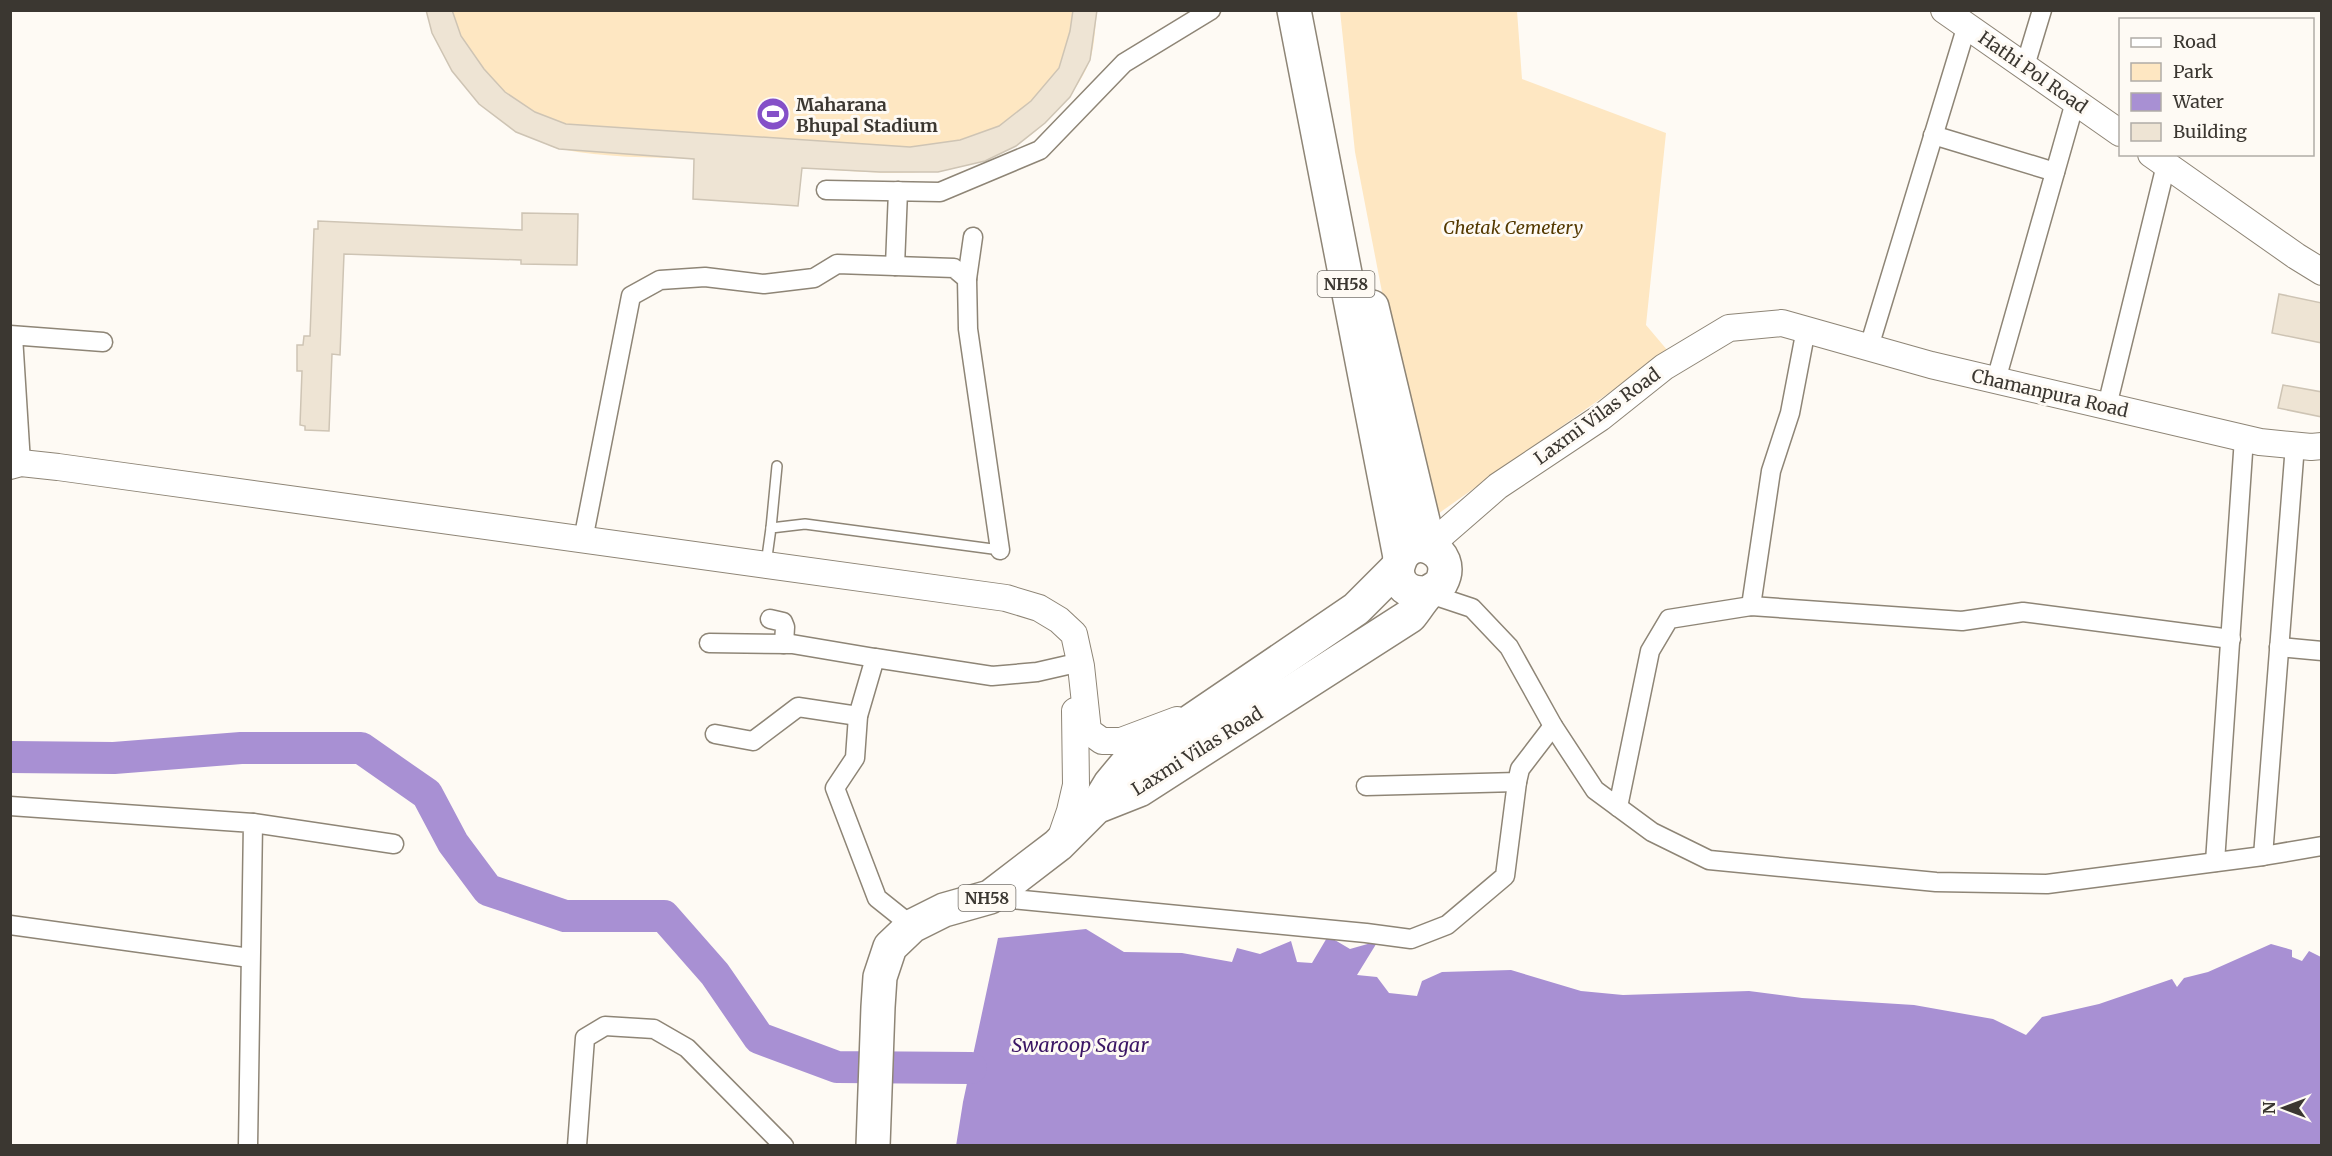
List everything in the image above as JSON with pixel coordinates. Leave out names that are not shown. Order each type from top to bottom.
[{"type":"highway","name":"NH58","points":[[1294,10],[1409,557]]},
{"type":"highway","name":"NH58","points":[[1315,10],[1409,557],[1399,579],[1406,588],[1416,594],[1427,593]]},
{"type":"highway","name":"NH58","points":[[1096,807],[1110,784],[1125,766],[1356,609],[1409,557]]},
{"type":"highway","name":"Laxmi Vilas Road","points":[[873,1146],[880,977],[890,947],[912,926],[944,910],[990,897],[1058,845],[1096,807],[1139,790],[1344,659],[1410,616],[1427,593]]},
{"type":"street","points":[[826,190],[940,192],[1040,150],[1124,63],[1211,10]]},
{"type":"street","name":"Hathi Pol Road","points":[[1944,10],[2119,132]]},
{"type":"street","points":[[2025,66],[2042,10]]},
{"type":"street","points":[[1869,347],[1966,25]]},
{"type":"street","points":[[1996,380],[2075,102]]},
{"type":"street","points":[[1933,135],[2055,172]]},
{"type":"street","points":[[2107,406],[2158,160],[2322,272]]},
{"type":"street","points":[[895,266],[898,191]]},
{"type":"street","points":[[973,237],[967,279],[968,329],[1000,550]]},
{"type":"street","points":[[583,540],[631,296],[660,280],[705,277],[764,284],[814,278],[837,264],[954,268],[967,279]]},
{"type":"street","points":[[1751,606],[1771,471],[1790,413],[1794,326]]},
{"type":"street","name":"Laxmi Vilas Road","points":[[1409,557],[1498,486],[1600,418],[1664,367],[1729,328],[1794,326]]},
{"type":"street","name":"Chamanpura Road","points":[[1794,326],[1931,365],[2244,438],[2322,446]]},
{"type":"street","points":[[103,342],[12,335],[16,464],[1006,598],[1039,608],[1059,620],[1074,634],[1081,666],[1088,730],[1102,741],[1121,741],[1216,705]]},
{"type":"street","points":[[2215,862],[2244,438]]},
{"type":"street","points":[[2263,856],[2295,445]]},
{"type":"street","points":[[1427,593],[1472,608],[1509,647],[1553,726],[1595,790],[1652,832],[1709,860],[1924,881],[2048,884],[2263,856],[2322,846]]},
{"type":"street","points":[[1618,807],[1650,651],[1669,619],[1751,606],[1962,621],[2024,612],[2230,639]]},
{"type":"street","points":[[770,620],[783,622],[784,644]]},
{"type":"street","points":[[1058,845],[1076,785],[1072,664],[1067,637],[1059,620]]},
{"type":"street","points":[[709,643],[784,644],[992,676],[1037,672],[1072,664]]},
{"type":"street","points":[[2279,647],[2322,651]]},
{"type":"street","points":[[874,658],[858,716],[855,758],[836,788],[877,898],[912,926]]},
{"type":"street","points":[[715,734],[753,741],[798,707],[858,716]]},
{"type":"street","points":[[990,897],[1411,939],[1447,925],[1505,876],[1516,782],[1520,769],[1553,726]]},
{"type":"street","points":[[1366,786],[1516,782]]},
{"type":"street","points":[[10,806],[253,823],[394,844]]},
{"type":"street","points":[[248,1146],[253,823]]},
{"type":"street","points":[[10,925],[250,958]]},
{"type":"street","points":[[577,1146],[585,1038],[605,1026],[654,1029],[687,1048],[784,1146]]},
{"type":"lane","points":[[766,564],[777,466]]},
{"type":"lane","points":[[771,528],[805,524],[1000,550]]},
{"type":"green space","name":"Maharana Bhupal Stadium","points":[[426,11],[1097,11],[1092,54],[1083,76],[1058,110],[1025,139],[996,155],[966,165],[935,171],[902,173],[802,168],[798,206],[693,199],[694,159],[627,157],[577,152],[552,147],[519,131],[500,120],[467,90],[442,53]]},
{"type":"green space","name":"Chetak Cemetery","points":[[1340,11],[1517,11],[1522,79],[1666,133],[1646,325],[1668,351],[1435,516],[1393,349],[1355,152]]},
{"type":"water","name":"Swaroop Sagar","points":[[1086,929],[1124,952],[1182,953],[1232,962],[1237,948],[1260,954],[1291,941],[1297,962],[1312,963],[1328,936],[1350,949],[1378,941],[1357,975],[1377,977],[1389,993],[1417,996],[1422,981],[1442,972],[1511,970],[1581,991],[1623,995],[1749,991],[1802,998],[1914,1005],[1993,1019],[2026,1035],[2042,1017],[2099,1004],[2172,979],[2177,987],[2184,978],[2208,972],[2271,944],[2292,950],[2292,957],[2302,961],[2309,951],[2321,957],[2321,1145],[956,1146],[963,1102],[998,938]]},
{"type":"building","points":[[426,10],[452,10],[461,36],[484,69],[505,92],[535,112],[566,124],[910,147],[960,140],[999,126],[1031,101],[1059,68],[1070,31],[1073,10],[1097,10],[1090,60],[1070,97],[1045,123],[1016,146],[985,161],[938,172],[802,168],[798,206],[693,199],[694,159],[559,149],[516,132],[479,104],[452,71],[432,33]]},
{"type":"building","points":[[522,213],[578,214],[577,265],[521,264],[521,260],[344,254],[340,355],[332,354],[329,431],[305,430],[305,426],[300,425],[302,371],[297,371],[297,345],[303,345],[304,336],[310,336],[314,229],[318,229],[318,221],[522,230]]},
{"type":"building","points":[[2279,294],[2322,303],[2322,343],[2272,333]]},
{"type":"building","points":[[2283,385],[2322,392],[2322,417],[2278,408]]},
{"type":"waterway","points":[[10,757],[114,758],[241,748],[361,748],[427,794],[453,843],[488,890],[565,916],[664,916],[715,974],[759,1038],[837,1067],[971,1068]]},
{"type":"place","name":"Maharana Bhupal Stadium","points":[[773,114]]}]
